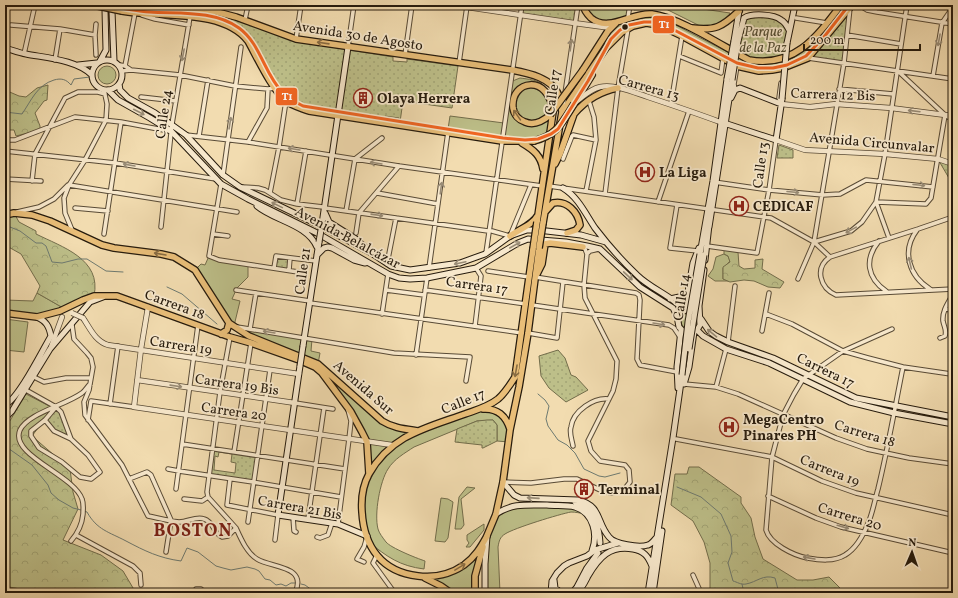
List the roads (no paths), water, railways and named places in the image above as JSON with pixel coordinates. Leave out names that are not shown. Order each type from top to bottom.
[{"type":"main road","points":[[93,5],[136,13],[216,20],[231,26],[243,35],[275,88],[286,101],[309,111],[502,141],[534,141],[547,137],[558,129],[593,73],[606,48]]},
{"type":"main road","name":"Avenida 30 de Agosto","points":[[133,5],[192,8],[217,12],[245,20],[296,39],[406,56],[512,70],[546,81],[552,86],[559,96],[562,112]]},
{"type":"main road","points":[[583,5],[588,14],[596,21],[610,24],[628,17],[645,14],[660,15],[689,28],[749,60],[759,62],[781,60],[801,50],[827,23],[840,6]]},
{"type":"main road","name":"Calle 13","points":[[776,140],[782,101],[788,30],[795,5]]},
{"type":"main road","points":[[562,112],[606,48],[615,38],[628,29],[646,23],[665,27],[737,66],[759,71],[783,68],[808,58],[851,6]]},
{"type":"main road","points":[[689,28],[714,29],[725,23],[739,8]]},
{"type":"main road","name":"Calle 14","points":[[653,593],[658,536],[679,397],[688,322],[710,209],[722,123],[736,41],[739,8]]},
{"type":"main road","points":[[92,75],[94,69],[105,54],[107,45],[105,10]]},
{"type":"main road","points":[[112,11],[114,61]]},
{"type":"main road","name":"Calle 14","points":[[736,41],[744,18],[752,15],[776,17],[785,23],[788,30]]},
{"type":"main road","points":[[551,114],[549,96],[542,88],[531,85],[525,86],[515,94],[513,102],[514,111],[520,120],[532,124],[544,120],[551,114],[611,28],[620,21]]},
{"type":"main road","name":"Calle 21","points":[[278,514],[318,245],[333,156],[348,47]]},
{"type":"main road","points":[[5,48],[24,54],[77,65],[87,70],[92,75],[95,84],[105,91],[114,88],[119,84],[122,66],[114,61],[107,59],[99,62],[77,65]]},
{"type":"main road","name":"Calle 14","points":[[722,123],[727,108],[730,80]]},
{"type":"main road","name":"Avenida Belalcázar","points":[[119,84],[120,90],[128,98],[172,124],[186,135],[222,175],[240,187],[319,225],[374,254],[387,264],[401,269],[410,270],[460,263],[486,254],[510,236],[532,229],[589,236],[606,242],[638,276],[686,311]]},
{"type":"main road","points":[[552,169],[560,154],[574,114],[604,91],[618,88]]},
{"type":"main road","name":"Carrera 12 Bis","points":[[735,90],[740,88],[745,89],[782,101]]},
{"type":"main road","points":[[727,108],[735,90]]},
{"type":"main road","name":"Avenida Belalcázar","points":[[105,91],[172,131],[221,184],[248,199],[318,233],[388,274],[399,278],[427,278],[476,268],[518,243],[528,239],[577,244],[600,249]]},
{"type":"main road","name":"Calle 17","points":[[475,593],[475,576],[487,536],[496,514],[503,482],[536,248],[562,112]]},
{"type":"main road","name":"Calle 17","points":[[542,213],[542,186],[551,114]]},
{"type":"main road","name":"Avenida Circunvalar","points":[[722,123],[776,140]]},
{"type":"main road","points":[[521,142],[533,150],[540,158],[543,168],[542,186]]},
{"type":"main road","points":[[562,188],[575,197],[606,242]]},
{"type":"main road","points":[[248,199],[260,208],[308,234],[318,245]]},
{"type":"main road","points":[[510,236],[518,230],[531,224],[553,203],[561,202],[568,206],[578,218],[580,225],[576,230],[567,233]]},
{"type":"main road","points":[[324,208],[326,219],[329,222],[356,239],[374,254]]},
{"type":"main road","name":"Calle 14","points":[[701,251],[709,225],[710,209]]},
{"type":"main road","name":"Carrera 18","points":[[5,215],[14,213],[32,215],[50,221],[102,245],[174,257],[195,270],[229,323],[249,336],[318,364]]},
{"type":"main road","points":[[684,384],[696,331],[700,325],[700,298],[709,225]]},
{"type":"main road","points":[[532,277],[542,264],[545,244],[550,243],[583,247]]},
{"type":"main road","points":[[317,255],[324,248],[328,247],[354,260],[371,264]]},
{"type":"main road","points":[[600,249],[640,287],[673,308],[681,330],[686,333],[696,331]]},
{"type":"main road","points":[[686,311],[693,263],[701,251]]},
{"type":"main road","points":[[670,299],[684,296],[688,292]]},
{"type":"main road","points":[[5,405],[10,402],[33,377],[50,349],[90,302],[107,295]]},
{"type":"main road","name":"Carrera 18","points":[[5,313],[38,317],[60,311],[94,296],[117,296],[221,334],[299,360],[322,373],[330,382]]},
{"type":"main road","points":[[678,320],[679,316],[686,311],[692,310],[700,317]]},
{"type":"main road","points":[[5,418],[12,411],[33,366],[51,336],[47,324],[38,317]]},
{"type":"main road","name":"Carrera 17","points":[[700,317],[709,331],[716,336],[728,342],[773,358],[809,374],[856,398],[953,418]]},
{"type":"main road","points":[[221,334],[228,330],[229,323]]},
{"type":"main road","points":[[681,330],[681,374]]},
{"type":"main road","name":"Carrera 17","points":[[696,331],[726,349],[770,363],[850,402],[894,413],[953,424]]},
{"type":"main road","name":"Calle 17","points":[[487,536],[474,556],[456,570],[445,574],[423,577],[397,572],[386,565],[377,555],[367,536],[362,507],[365,483],[378,459],[392,445],[401,439],[418,431],[481,409],[497,399],[507,389],[515,377],[525,333]]},
{"type":"main road","name":"Avenida Sur","points":[[318,364],[382,421],[401,429],[418,431]]},
{"type":"main road","name":"Calle 14","points":[[648,593],[652,566],[657,552],[676,439],[684,384],[681,374]]},
{"type":"main road","name":"Avenida Sur","points":[[330,382],[348,407],[367,442],[369,474]]},
{"type":"main road","points":[[481,409],[488,408],[500,413],[505,418],[510,430]]},
{"type":"main road","points":[[503,482],[514,495],[520,498],[570,501],[578,500],[592,505],[598,514],[607,535],[610,539],[619,543],[646,546],[658,536]]},
{"type":"main road","points":[[570,501],[578,503],[590,512],[598,527],[600,544]]},
{"type":"main road","points":[[496,514],[510,506],[520,504],[570,506],[578,508],[586,514],[594,527],[595,539],[592,551]]},
{"type":"main road","name":"Carrera 21 Bis","points":[[278,514],[335,524],[367,536]]},
{"type":"main road","name":"Calle 17","points":[[485,593],[487,536]]},
{"type":"main road","points":[[551,593],[554,578],[561,569],[569,563],[587,556],[592,551],[619,543]]},
{"type":"main road","points":[[576,593],[581,589],[592,569],[612,549],[628,548],[637,550],[647,555],[652,566]]},
{"type":"main road","points":[[647,555],[657,552]]},
{"type":"main road","points":[[572,593],[598,554]]},
{"type":"main road","name":"Calle 17","points":[[423,577],[451,593]]},
{"type":"main road","points":[[554,578],[555,588],[561,593]]},
{"type":"street","points":[[24,54],[35,5]]},
{"type":"street","points":[[245,20],[248,5]]},
{"type":"street","points":[[296,39],[301,5]]},
{"type":"street","name":"Calle 21","points":[[348,47],[354,5]]},
{"type":"street","points":[[406,56],[412,5]]},
{"type":"street","points":[[453,5],[611,28]]},
{"type":"street","points":[[486,254],[487,238],[490,231],[496,180],[522,5]]},
{"type":"street","name":"Calle 17","points":[[562,112],[574,23],[578,5]]},
{"type":"street","points":[[628,17],[630,5]]},
{"type":"street","points":[[827,5],[840,6]]},
{"type":"street","points":[[859,5],[867,10],[953,24]]},
{"type":"street","points":[[814,242],[851,231],[862,222],[876,202],[885,154],[893,94],[898,72],[907,5]]},
{"type":"street","points":[[458,63],[467,6]]},
{"type":"street","points":[[798,279],[814,242],[844,63],[851,6]]},
{"type":"street","points":[[933,76],[942,23],[953,7]]},
{"type":"street","name":"Calle 24","points":[[161,227],[172,124],[192,8]]},
{"type":"street","points":[[131,70],[122,66],[136,13],[155,19],[189,25]]},
{"type":"street","points":[[796,18],[827,23]]},
{"type":"street","points":[[96,24],[96,55]]},
{"type":"street","points":[[11,25],[60,29],[95,34]]},
{"type":"street","points":[[55,60],[60,29]]},
{"type":"street","points":[[605,194],[618,88],[628,29]]},
{"type":"street","points":[[847,35],[901,44]]},
{"type":"street","points":[[671,104],[682,36]]},
{"type":"street","points":[[222,175],[241,47]]},
{"type":"street","points":[[679,56],[721,73],[723,58]]},
{"type":"street","points":[[808,58],[953,80]]},
{"type":"street","points":[[735,90],[734,84],[737,66]]},
{"type":"street","name":"Calle 13","points":[[782,101],[779,98],[783,68]]},
{"type":"street","points":[[122,71],[131,70],[180,75],[235,86],[268,89],[275,88]]},
{"type":"street","points":[[898,72],[953,120]]},
{"type":"street","points":[[199,136],[208,80]]},
{"type":"street","name":"Carrera 13","points":[[574,104],[587,92],[601,87],[618,88],[671,104],[722,123]]},
{"type":"street","points":[[248,142],[267,108],[268,89]]},
{"type":"street","points":[[839,90],[893,94]]},
{"type":"street","points":[[32,181],[35,154],[65,98],[78,92],[105,91],[106,120],[85,160],[69,185],[64,198],[64,209],[72,231]]},
{"type":"street","points":[[142,97],[176,101]]},
{"type":"street","points":[[270,193],[286,101]]},
{"type":"street","points":[[586,191],[596,140],[594,117],[589,101]]},
{"type":"street","name":"Carrera 12 Bis","points":[[782,101],[810,108],[836,104],[891,108],[953,116]]},
{"type":"street","points":[[658,202],[689,111]]},
{"type":"street","points":[[876,202],[926,204],[929,202],[946,115]]},
{"type":"street","points":[[5,140],[15,140],[75,117],[121,122],[172,131]]},
{"type":"street","points":[[104,234],[121,122]]},
{"type":"street","points":[[429,268],[448,132]]},
{"type":"street","points":[[186,135],[248,142],[399,166],[542,186]]},
{"type":"street","points":[[563,159],[573,135],[596,140]]},
{"type":"street","points":[[346,211],[355,159],[382,138]]},
{"type":"street","name":"Calle 13","points":[[707,246],[757,253],[770,190],[776,140]]},
{"type":"street","name":"Avenida Circunvalar","points":[[776,140],[805,150],[885,154],[938,159],[953,164]]},
{"type":"street","points":[[297,204],[306,151]]},
{"type":"street","points":[[5,152],[115,163],[216,179]]},
{"type":"street","points":[[356,233],[359,213],[399,166]]},
{"type":"street","points":[[5,179],[41,181]]},
{"type":"street","points":[[714,182],[770,190],[823,195],[840,194],[864,180],[933,186]]},
{"type":"street","points":[[221,184],[209,256],[219,260],[298,272]]},
{"type":"street","points":[[14,213],[39,206],[54,199],[69,185],[110,190],[237,212]]},
{"type":"street","points":[[240,187],[258,188],[282,200],[297,204],[490,231],[510,236],[531,185]]},
{"type":"street","points":[[549,186],[771,218],[814,242],[830,257]]},
{"type":"street","points":[[376,193],[438,204]]},
{"type":"street","points":[[876,202],[889,238]]},
{"type":"street","points":[[677,205],[670,248],[701,251]]},
{"type":"street","points":[[75,208],[108,211]]},
{"type":"street","points":[[953,217],[830,257],[822,265],[820,278],[826,288],[836,294],[953,289]]},
{"type":"street","points":[[387,264],[396,218]]},
{"type":"street","points":[[953,223],[951,235],[953,246]]},
{"type":"street","points":[[918,229],[910,243],[908,254],[910,265],[918,279],[931,289]]},
{"type":"street","points":[[213,234],[228,236]]},
{"type":"street","points":[[487,238],[490,244],[495,247]]},
{"type":"street","points":[[879,241],[871,253],[869,267],[874,280],[886,291]]},
{"type":"street","points":[[503,482],[532,483],[577,479],[605,492],[611,493],[622,491],[630,482],[627,467],[621,464],[600,461],[591,451],[589,444],[589,437],[610,399],[616,379],[617,361],[585,298],[584,285],[587,254],[586,249],[577,244]]},
{"type":"street","points":[[587,254],[590,251],[600,249]]},
{"type":"street","points":[[274,268],[276,256],[316,261]]},
{"type":"street","points":[[288,270],[290,258]]},
{"type":"street","points":[[484,264],[488,271]]},
{"type":"street","points":[[475,326],[481,276],[476,268]]},
{"type":"street","points":[[481,276],[488,271],[636,293],[640,295],[637,359],[640,364],[681,374]]},
{"type":"street","points":[[382,314],[388,274]]},
{"type":"street","points":[[416,355],[427,278]]},
{"type":"street","points":[[236,290],[382,314],[557,338],[563,282]]},
{"type":"street","points":[[728,342],[735,286]]},
{"type":"street","points":[[386,290],[424,295]]},
{"type":"street","name":"Carrera 17","points":[[425,290],[669,325],[678,332],[680,338]]},
{"type":"street","points":[[250,329],[256,293]]},
{"type":"street","points":[[762,332],[769,293]]},
{"type":"street","points":[[940,338],[945,336],[947,331],[943,321],[945,309],[953,294]]},
{"type":"street","points":[[134,407],[148,307]]},
{"type":"street","points":[[945,309],[953,310]]},
{"type":"street","name":"Carrera 19","points":[[62,318],[70,314],[83,318],[97,339],[103,343],[299,374]]},
{"type":"street","points":[[766,314],[792,324],[843,351],[903,367],[951,374]]},
{"type":"street","points":[[51,336],[62,318]]},
{"type":"street","points":[[50,349],[62,318]]},
{"type":"street","points":[[72,324],[74,338],[91,358],[93,367],[89,390],[84,402],[85,415],[122,466],[148,516],[181,522],[199,518],[204,519],[212,524],[215,532],[222,537],[228,536],[236,528]]},
{"type":"street","points":[[176,489],[198,325]]},
{"type":"street","name":"Carrera 18","points":[[234,326],[394,353],[470,357],[466,381]]},
{"type":"street","points":[[892,329],[843,351],[804,379],[784,415],[772,457],[766,530],[770,539],[794,554],[806,558],[824,560],[838,559],[858,543],[870,520],[886,453],[903,367]]},
{"type":"street","points":[[230,337],[220,392],[208,475],[208,497],[236,528],[249,552],[265,563],[286,568],[294,574],[297,578],[298,585],[295,593]]},
{"type":"street","points":[[234,452],[251,343]]},
{"type":"street","points":[[110,404],[118,346]]},
{"type":"street","points":[[716,387],[726,349]]},
{"type":"street","points":[[33,366],[33,377],[44,382],[66,378],[91,378]]},
{"type":"street","points":[[248,522],[270,370]]},
{"type":"street","name":"Carrera 19 Bis","points":[[137,380],[333,409]]},
{"type":"street","points":[[71,541],[76,535],[82,518],[82,498],[77,490],[61,476],[29,454],[23,448],[19,442],[20,430],[26,423],[43,412],[82,393],[90,383]]},
{"type":"street","name":"Carrera 18","points":[[684,384],[716,387],[750,399],[836,438],[867,449],[953,464]]},
{"type":"street","points":[[23,388],[56,407],[61,412],[70,439]]},
{"type":"street","points":[[573,446],[570,427],[577,415],[589,404],[595,401],[610,399]]},
{"type":"street","name":"Carrera 20","points":[[88,420],[92,401],[392,445]]},
{"type":"street","points":[[45,420],[54,431],[70,439],[88,455],[100,472],[91,479],[80,478],[62,462],[39,448],[31,436],[31,431],[45,420],[56,407]]},
{"type":"street","points":[[317,537],[320,538],[328,535],[335,524],[341,497],[351,421],[348,407]]},
{"type":"street","points":[[308,519],[324,408]]},
{"type":"street","name":"Carrera 19","points":[[676,439],[772,457],[822,481],[856,493],[953,516]]},
{"type":"street","points":[[182,444],[345,469]]},
{"type":"street","points":[[168,469],[179,472],[208,475],[341,497]]},
{"type":"street","points":[[129,478],[147,472],[151,475],[171,520],[166,552]]},
{"type":"street","name":"Carrera 21 Bis","points":[[230,479],[227,505],[278,514]]},
{"type":"street","name":"Carrera 20","points":[[768,496],[816,518],[841,527],[953,553]]},
{"type":"street","points":[[184,498],[202,501],[208,497]]},
{"type":"street","name":"Calle 21","points":[[275,540],[278,514]]},
{"type":"street","points":[[293,517],[294,531],[296,532]]},
{"type":"street","points":[[76,535],[134,566],[140,573],[140,585]]},
{"type":"street","points":[[364,562],[357,559],[364,547],[367,536]]},
{"type":"street","points":[[377,555],[372,564],[394,592],[397,593]]},
{"type":"street","points":[[693,575],[701,593]]},
{"type":"street","points":[[193,593],[196,589],[201,589],[205,593]]},
{"type":"waterway","points":[[5,112],[22,114],[35,94],[48,82],[61,79],[67,81],[71,85],[74,79],[90,77]]},
{"type":"waterway","points":[[5,225],[20,231],[36,243],[42,243],[46,246],[52,262],[62,263],[78,259],[87,259],[106,271],[123,272]]},
{"type":"waterway","points":[[167,287],[182,294],[217,324]]},
{"type":"waterway","points":[[538,394],[549,406],[546,419],[548,426],[558,440],[567,445],[575,453],[584,469],[599,476],[605,477],[620,473]]},
{"type":"waterway","points":[[5,446],[32,465],[48,485],[51,493],[59,500],[73,508],[81,510]]},
{"type":"waterway","points":[[677,487],[701,497],[721,514],[731,536],[732,552],[728,563],[733,581],[744,584],[767,577],[775,578],[779,593]]},
{"type":"waterway","points":[[84,511],[87,512],[99,527],[152,554],[181,561],[187,548],[198,552],[216,566],[231,570],[247,567],[255,569],[259,571],[265,579],[270,580],[276,585],[281,584],[286,586],[291,583],[295,583]]},
{"type":"waterway","points":[[301,584],[305,585],[316,593]]},
{"type":"waterway","points":[[742,584],[744,593]]},
{"type":"place","name":"Olaya Herrera","points":[[363,98]]},
{"type":"place","name":"La Liga","points":[[645,172]]},
{"type":"place","name":"CEDICAF","points":[[739,206]]},
{"type":"place","name":"MegaCentro Pinares PH","points":[[729,427]]},
{"type":"place","name":"Terminal","points":[[584,489]]},
{"type":"district","name":"BOSTON","points":[[193,530]]},
{"type":"park label","name":"Parque de la Paz","points":[[763,40]]}]
